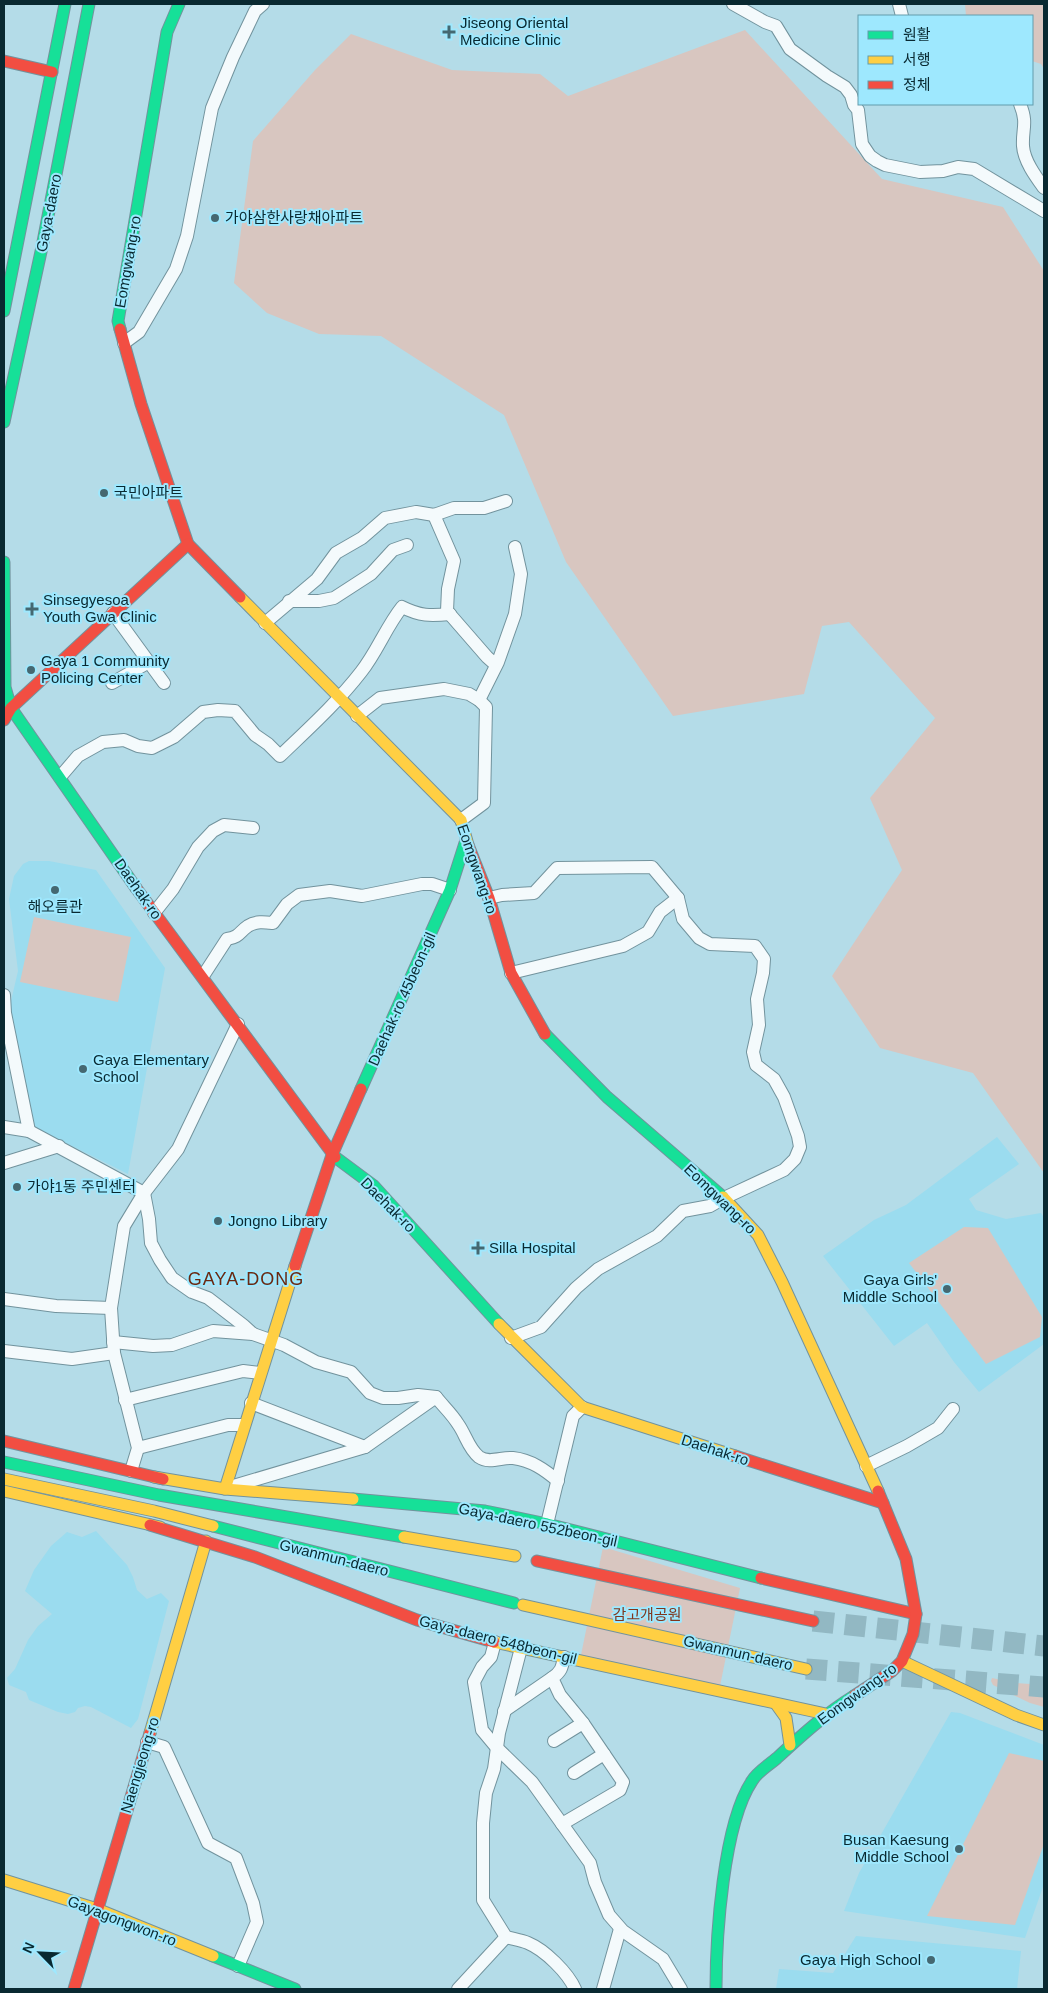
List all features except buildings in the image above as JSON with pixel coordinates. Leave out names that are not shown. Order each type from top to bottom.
[{"type":"main road","name":"Gaya-daero","points":[[4,311],[65,4]]},
{"type":"main road","name":"Gaya-daero","points":[[4,422],[42,247],[89,4]]},
{"type":"main road","name":"Eomgwang-ro","points":[[178,4],[167,32],[118,320],[140,404],[188,544],[338,698],[461,820],[466,840],[488,898],[510,973],[547,1037],[607,1097],[724,1198],[758,1236],[771,1258],[883,1503],[906,1558],[916,1614],[911,1640],[904,1657],[892,1671],[826,1714],[752,1780],[737,1814],[728,1855],[716,1947],[716,1989]]},
{"type":"main road","points":[[4,61],[52,72]]},
{"type":"main road","points":[[4,720],[11,708],[188,544]]},
{"type":"main road","name":"Daehak-ro","points":[[4,562],[5,688],[11,708],[154,913],[238,1024],[332,1155],[374,1186],[511,1338],[582,1407],[883,1503]]},
{"type":"main road","name":"Daehak-ro 45beon-gil","points":[[225,1489],[270,1339],[332,1155],[450,890],[466,840]]},
{"type":"main road","name":"Gaya-daero 552beon-gil","points":[[4,1441],[154,1476],[225,1489],[485,1511],[548,1524],[720,1568],[916,1614]]},
{"type":"main road","name":"Gwanmun-daero","points":[[4,1462],[159,1495],[515,1556]]},
{"type":"main road","name":"Gaya-daero 552beon-gil","points":[[154,1476],[282,1517]]},
{"type":"main road","name":"Gwanmun-daero","points":[[4,1479],[154,1511],[518,1604],[806,1668]]},
{"type":"main road","name":"Gaya-daero 548beon-gil","points":[[4,1491],[150,1525],[206,1542],[255,1558],[417,1620],[495,1642],[826,1714]]},
{"type":"main road","name":"Gaya-daero 548beon-gil","points":[[150,1525],[283,1545]]},
{"type":"main road","name":"Naengjeong-ro","points":[[74,1989],[206,1542]]},
{"type":"main road","points":[[536,1561],[813,1620]]},
{"type":"main road","points":[[886,1607],[908,1626],[911,1640]]},
{"type":"main road","points":[[904,1657],[916,1668],[1016,1715],[1044,1725]]},
{"type":"main road","points":[[904,1657],[1035,1715],[1044,1717]]},
{"type":"main road","points":[[892,1671],[916,1668]]},
{"type":"main road","points":[[776,1704],[784,1711],[789,1724],[790,1745]]},
{"type":"main road","name":"Gayagongwon-ro","points":[[4,1880],[97,1909],[238,1966],[275,1985],[296,1989]]},
{"type":"street","points":[[124,343],[139,332],[176,269],[187,236],[212,108],[255,11],[264,4]]},
{"type":"street","points":[[734,4],[765,22],[776,26],[790,50],[845,87],[858,110],[862,144],[876,161],[885,165],[920,172],[943,171],[958,167],[974,169],[1044,211]]},
{"type":"street","points":[[1020,105],[1026,128],[1023,149],[1030,166],[1044,188]]},
{"type":"street","points":[[264,623],[317,579],[336,553],[362,538],[385,518],[416,512],[434,515],[454,508],[484,508],[506,501]]},
{"type":"street","points":[[434,515],[454,561],[448,589],[447,611],[496,665]]},
{"type":"street","points":[[289,601],[319,601],[334,598],[371,574],[393,550],[407,545]]},
{"type":"street","points":[[479,700],[496,665],[515,614],[521,574],[514,547]]},
{"type":"street","points":[[60,777],[78,756],[103,742],[124,740],[138,746],[152,748],[174,737],[203,712],[218,710],[235,711],[255,735],[280,756],[362,672],[393,618],[402,607],[418,614],[433,616],[450,614]]},
{"type":"street","points":[[110,616],[164,683]]},
{"type":"street","points":[[112,683],[149,662]]},
{"type":"street","points":[[357,716],[380,698],[444,689],[469,694],[479,700],[486,708],[484,803],[461,820]]},
{"type":"street","points":[[154,913],[173,890],[198,847],[213,831],[224,825],[252,828]]},
{"type":"street","points":[[488,898],[534,893],[557,868],[652,867],[678,898],[683,919],[699,938],[710,944],[755,946],[764,959],[757,999],[759,1025],[753,1052],[756,1065],[774,1079],[784,1098],[797,1130],[800,1147],[795,1159],[784,1170],[710,1206],[682,1211],[657,1236],[598,1269],[576,1288],[541,1327],[511,1338]]},
{"type":"street","points":[[202,976],[227,939],[237,937],[247,926],[259,922],[273,922],[286,904],[299,895],[330,891],[362,896],[422,884],[432,884],[450,890]]},
{"type":"street","points":[[510,973],[623,946],[648,932],[660,912],[678,898]]},
{"type":"street","points":[[4,995],[5,1013],[29,1131]]},
{"type":"street","points":[[131,1471],[138,1448],[124,1400],[113,1348],[111,1308],[124,1226],[144,1193],[178,1149],[238,1024]]},
{"type":"street","points":[[4,1126],[29,1131],[144,1193]]},
{"type":"street","points":[[4,1163],[59,1146]]},
{"type":"street","points":[[144,1193],[151,1243],[172,1278],[192,1292],[208,1298],[253,1334]]},
{"type":"street","points":[[4,1299],[56,1306],[111,1308]]},
{"type":"street","points":[[4,1351],[72,1359],[113,1348],[172,1345],[214,1330],[253,1334],[284,1345],[316,1362],[350,1372],[370,1392],[383,1398],[418,1395],[436,1397],[458,1423],[469,1445],[480,1458],[495,1461],[512,1458],[532,1463],[558,1481]]},
{"type":"street","points":[[124,1400],[243,1371],[260,1373]]},
{"type":"street","points":[[225,1489],[365,1447],[436,1397]]},
{"type":"street","points":[[251,1403],[365,1447]]},
{"type":"street","points":[[548,1524],[573,1416],[582,1407]]},
{"type":"street","points":[[866,1466],[938,1428],[953,1409]]},
{"type":"street","points":[[138,1448],[228,1425],[244,1425]]},
{"type":"street","points":[[495,1642],[491,1657],[482,1667],[474,1682],[482,1730],[496,1748],[532,1782],[590,1863],[595,1882],[609,1915],[620,1929],[664,1959],[680,1989]]},
{"type":"street","points":[[521,1648],[504,1711],[496,1748],[494,1769],[486,1793],[483,1823],[483,1900],[506,1936],[530,1944],[554,1962],[570,1979],[575,1989]]},
{"type":"street","points":[[504,1711],[559,1674],[564,1657]]},
{"type":"street","points":[[552,1678],[560,1695],[583,1722],[623,1782],[620,1790],[562,1824]]},
{"type":"street","points":[[554,1741],[583,1722]]},
{"type":"street","points":[[147,1742],[164,1747],[208,1843],[236,1858],[253,1903],[257,1922],[238,1966]]},
{"type":"street","points":[[574,1773],[604,1754]]},
{"type":"street","points":[[602,1989],[620,1929]]},
{"type":"street","points":[[460,1987],[506,1936]]},
{"type":"shaded area","name":"Gaya Elementary School","points":[[29,861],[49,861],[96,870],[165,968],[128,1174],[30,1125],[8,1014],[18,971],[9,899],[14,876],[23,864]]},
{"type":"shaded area","name":"Gaya Girls' Middle School","points":[[997,1137],[1019,1164],[969,1199],[976,1210],[1006,1219],[1041,1213],[1044,1218],[1044,1344],[979,1392],[954,1362],[927,1323],[894,1346],[823,1256],[874,1220],[906,1205]]},
{"type":"shaded area","points":[[96,1531],[127,1565],[137,1590],[147,1599],[161,1593],[169,1601],[138,1719],[131,1728],[91,1707],[78,1708],[75,1712],[68,1714],[58,1712],[29,1700],[26,1692],[9,1685],[7,1678],[15,1669],[28,1640],[38,1626],[52,1614],[25,1591],[34,1570],[51,1546],[67,1532],[82,1537]]},
{"type":"shaded area","name":"Busan Kaesung Middle School","points":[[951,1712],[960,1713],[1044,1745],[1044,1884],[1025,1938],[844,1911],[859,1873]]},
{"type":"shaded area","name":"Gaya High School","points":[[856,1936],[1021,1951],[1017,1989],[776,1989],[779,1969],[833,1973]]},
{"type":"green space","points":[[965,4],[1044,4],[1044,69],[1041,64],[1033,61],[1033,15],[966,15]]},
{"type":"green space","points":[[745,30],[882,179],[1003,207],[1044,271],[1044,1173],[973,1073],[880,1048],[832,976],[902,870],[870,798],[935,718],[849,622],[822,626],[804,694],[673,716],[566,562],[504,415],[381,336],[319,334],[267,313],[234,283],[253,141],[315,70],[351,34],[452,70],[540,74],[568,96]]},
{"type":"green space","points":[[34,917],[131,937],[118,1002],[20,982]]},
{"type":"green space","points":[[964,1227],[988,1228],[1042,1317],[1040,1337],[986,1364],[909,1263]]},
{"type":"green space","name":"감고개공원","points":[[603,1547],[740,1588],[720,1686],[581,1655]]},
{"type":"green space","points":[[992,1678],[1015,1683],[1044,1685],[1044,1707],[1030,1703],[993,1685]]},
{"type":"green space","points":[[1009,1753],[1044,1761],[1044,1844],[1015,1925],[927,1916]]},
{"type":"tunnel","points":[[813,1621],[1044,1646]]},
{"type":"tunnel","points":[[806,1669],[1044,1687]]},
{"type":"traffic: fast","points":[[4,311],[65,4]]},
{"type":"traffic: fast","points":[[4,422],[42,247],[89,4]]},
{"type":"traffic: fast","points":[[120,329],[118,321],[167,32],[179,4]]},
{"type":"traffic: fast","points":[[4,562],[5,687],[11,708],[136,888]]},
{"type":"traffic: fast","points":[[361,1089],[450,890],[466,840]]},
{"type":"traffic: fast","points":[[545,1034],[607,1097],[723,1197]]},
{"type":"traffic: fast","points":[[335,1157],[374,1186],[499,1324]]},
{"type":"traffic: fast","points":[[4,1462],[159,1495],[404,1537]]},
{"type":"traffic: fast","points":[[353,1499],[485,1511],[547,1524],[761,1578]]},
{"type":"traffic: fast","points":[[213,1526],[514,1603]]},
{"type":"traffic: fast","points":[[716,1989],[723,1882],[734,1824],[742,1800],[752,1781],[760,1772],[823,1717],[854,1696]]},
{"type":"traffic: fast","points":[[213,1956],[295,1989]]},
{"type":"traffic: slow","points":[[240,597],[461,820],[468,845]]},
{"type":"traffic: slow","points":[[723,1197],[758,1235],[782,1282],[878,1491]]},
{"type":"traffic: slow","points":[[225,1489],[295,1266]]},
{"type":"traffic: slow","points":[[499,1324],[582,1407],[735,1456]]},
{"type":"traffic: slow","points":[[154,1477],[225,1489],[353,1499]]},
{"type":"traffic: slow","points":[[4,1479],[154,1511],[213,1526]]},
{"type":"traffic: slow","points":[[4,1491],[160,1527]]},
{"type":"traffic: slow","points":[[404,1537],[515,1556]]},
{"type":"traffic: slow","points":[[150,1733],[206,1541]]},
{"type":"traffic: slow","points":[[523,1605],[806,1669]]},
{"type":"traffic: slow","points":[[494,1642],[826,1714]]},
{"type":"traffic: slow","points":[[902,1661],[1016,1715],[1044,1725]]},
{"type":"traffic: slow","points":[[776,1704],[786,1718],[790,1745]]},
{"type":"traffic: slow","points":[[4,1880],[97,1909],[213,1956]]},
{"type":"traffic: jam","points":[[4,61],[52,72]]},
{"type":"traffic: jam","points":[[120,329],[141,404],[188,544],[240,597]]},
{"type":"traffic: jam","points":[[4,720],[11,708],[188,544]]},
{"type":"traffic: jam","points":[[468,845],[489,898],[511,973],[545,1034]]},
{"type":"traffic: jam","points":[[136,888],[335,1157]]},
{"type":"traffic: jam","points":[[295,1266],[332,1155],[361,1089]]},
{"type":"traffic: jam","points":[[4,1441],[163,1479]]},
{"type":"traffic: jam","points":[[735,1456],[883,1503]]},
{"type":"traffic: jam","points":[[854,1696],[892,1671],[902,1661],[913,1634],[916,1614],[906,1559],[878,1491]]},
{"type":"traffic: jam","points":[[150,1525],[255,1557],[417,1620],[494,1642]]},
{"type":"traffic: jam","points":[[537,1561],[813,1621]]},
{"type":"traffic: jam","points":[[761,1578],[916,1614]]},
{"type":"traffic: jam","points":[[74,1989],[150,1733]]},
{"type":"place","name":"Jiseong Oriental Medicine Clinic","points":[[449,32]]},
{"type":"place","name":"가야삼한사랑채아파트","points":[[215,218]]},
{"type":"place","name":"국민아파트","points":[[104,493]]},
{"type":"place","name":"Sinsegyesoa Youth Gwa Clinic","points":[[32,609]]},
{"type":"place","name":"Gaya 1 Community Policing Center","points":[[31,670]]},
{"type":"place","name":"해오름관","points":[[55,890]]},
{"type":"place","name":"Gaya Elementary School","points":[[83,1069]]},
{"type":"place","name":"가야1동 주민센터","points":[[17,1187]]},
{"type":"place","name":"Jongno Library","points":[[218,1221]]},
{"type":"place","name":"Silla Hospital","points":[[478,1248]]},
{"type":"place","name":"Gaya Girls' Middle School","points":[[947,1289]]},
{"type":"place","name":"Busan Kaesung Middle School","points":[[959,1849]]},
{"type":"place","name":"Gaya High School","points":[[931,1960]]},
{"type":"district","name":"GAYA-DONG","points":[[246,1279]]}]
